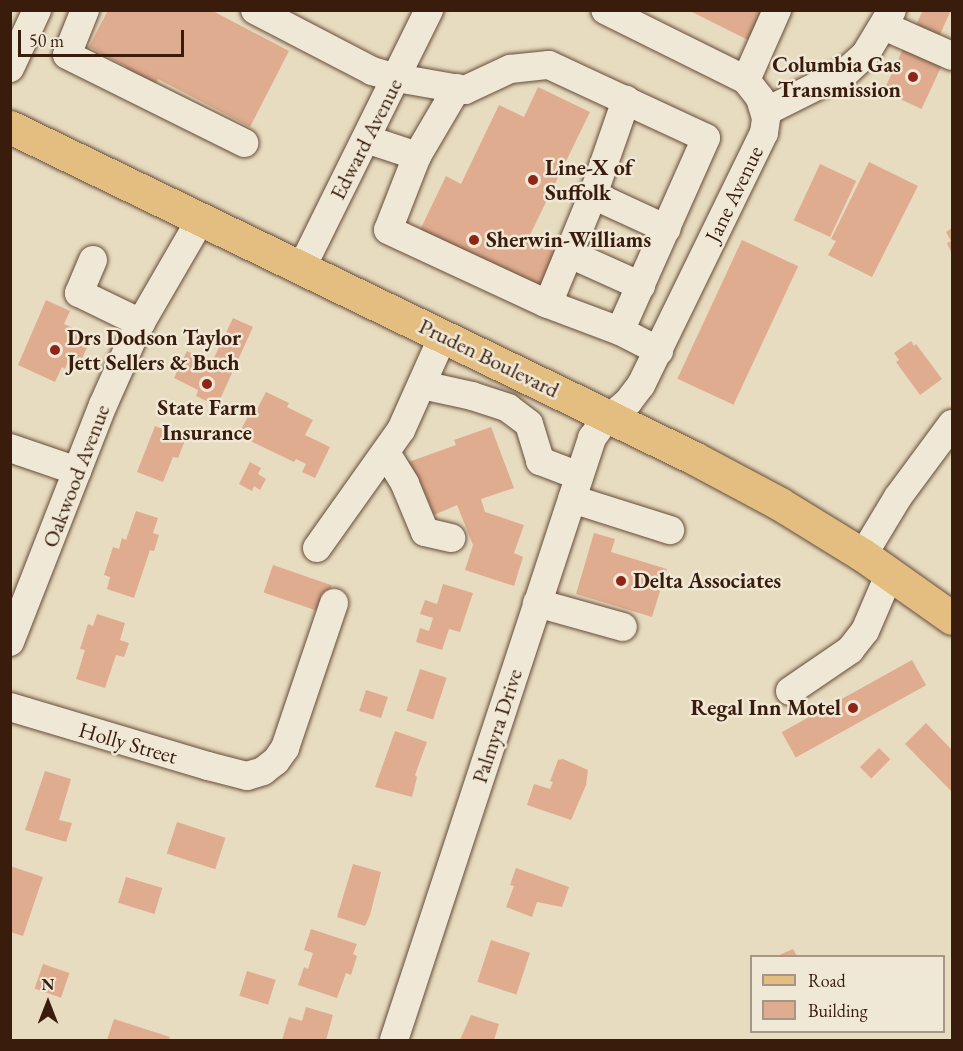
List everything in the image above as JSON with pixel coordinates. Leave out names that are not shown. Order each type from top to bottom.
[{"type":"main road","name":"Pruden Boulevard","points":[[10,127],[610,417],[780,504],[863,555],[952,618]]},
{"type":"street","points":[[10,68],[37,10]]},
{"type":"street","points":[[85,10],[67,55],[244,142]]},
{"type":"street","points":[[255,10],[372,71],[397,78],[465,90],[510,69],[549,65],[706,138],[620,331]]},
{"type":"street","name":"Edward Avenue","points":[[302,267],[429,10]]},
{"type":"street","points":[[604,10],[746,80],[760,98],[765,112],[847,71],[865,55],[888,18],[952,56]]},
{"type":"street","points":[[746,80],[777,10]]},
{"type":"street","points":[[456,88],[417,156],[388,230],[548,304],[620,331],[659,351]]},
{"type":"street","points":[[548,304],[593,195],[626,100]]},
{"type":"street","name":"Jane Avenue","points":[[610,417],[628,402],[641,385],[659,351],[698,266],[751,163],[764,133],[765,112]]},
{"type":"street","points":[[366,139],[417,156]]},
{"type":"street","points":[[593,195],[667,229]]},
{"type":"street","name":"Oakwood Avenue","points":[[10,642],[103,405],[141,323],[201,219]]},
{"type":"street","points":[[570,255],[641,286]]},
{"type":"street","points":[[93,260],[79,293],[141,323]]},
{"type":"street","points":[[317,548],[401,430],[443,336]]},
{"type":"street","points":[[507,408],[525,376]]},
{"type":"street","points":[[422,385],[472,396],[507,408],[529,424],[536,471],[670,530]]},
{"type":"street","name":"Palmyra Drive","points":[[394,1041],[592,438],[610,417]]},
{"type":"street","points":[[863,555],[898,497],[952,424]]},
{"type":"street","points":[[10,448],[77,471]]},
{"type":"street","points":[[386,453],[405,484],[425,532],[451,538]]},
{"type":"street","points":[[790,691],[850,650],[866,631],[890,573]]},
{"type":"street","name":"Holly Street","points":[[10,707],[105,738],[247,776],[263,771],[276,761],[285,748],[334,603]]},
{"type":"street","points":[[537,603],[623,627]]},
{"type":"building","points":[[108,10],[211,10],[289,51],[250,127],[158,79],[153,89],[123,74],[127,67],[89,47]]},
{"type":"building","points":[[688,10],[767,10],[754,43]]},
{"type":"building","points":[[923,10],[951,10],[938,39],[914,29]]},
{"type":"building","name":"Columbia Gas Transmission","points":[[905,45],[943,63],[922,109],[883,91]]},
{"type":"building","points":[[538,87],[590,112],[528,239],[556,252],[539,287],[420,230],[446,176],[461,184],[499,105],[524,117]]},
{"type":"building","points":[[869,162],[918,186],[872,277],[828,255],[836,241],[831,239]]},
{"type":"building","points":[[820,164],[856,181],[830,237],[794,220]]},
{"type":"building","points":[[952,228],[952,254],[947,243],[951,241],[946,232]]},
{"type":"building","points":[[742,240],[798,266],[734,405],[677,379]]},
{"type":"building","name":"Drs Dodson Taylor Jett Sellers & Buch","points":[[46,300],[70,311],[64,324],[92,336],[78,368],[67,363],[65,369],[62,367],[55,382],[18,365]]},
{"type":"building","name":"State Farm Insurance","points":[[233,318],[253,327],[217,406],[196,396],[198,390],[174,378],[187,351],[211,364]]},
{"type":"building","points":[[911,341],[914,346],[916,344],[942,379],[920,395],[896,362],[899,360],[894,353]]},
{"type":"building","points":[[266,392],[289,403],[287,407],[313,420],[305,435],[330,447],[315,478],[302,472],[306,464],[296,459],[294,462],[238,435],[251,411],[255,413]]},
{"type":"building","points":[[155,426],[186,438],[178,458],[173,457],[163,482],[137,472]]},
{"type":"building","points":[[491,427],[514,488],[481,499],[485,512],[524,525],[514,553],[523,557],[514,586],[465,570],[473,545],[457,505],[434,515],[420,481],[412,484],[403,464],[456,445],[454,440]]},
{"type":"building","points":[[250,462],[261,468],[258,474],[266,479],[260,490],[254,486],[252,491],[239,484]]},
{"type":"building","points":[[136,511],[158,518],[153,533],[159,535],[154,551],[150,550],[134,598],[107,589],[110,577],[104,575],[113,547],[119,549],[122,538],[126,540]]},
{"type":"building","name":"Delta Associates","points":[[594,533],[615,539],[611,552],[667,569],[652,617],[576,594]]},
{"type":"building","points":[[273,565],[332,585],[322,613],[264,592]]},
{"type":"building","points":[[443,584],[473,593],[460,632],[449,629],[442,650],[416,642],[420,628],[429,631],[433,618],[420,614],[425,600],[437,604]]},
{"type":"building","points":[[97,614],[125,623],[120,640],[129,643],[124,657],[116,655],[105,688],[76,679],[85,650],[80,649],[88,624],[93,626]]},
{"type":"building","name":"Regal Inn Motel","points":[[912,660],[926,685],[796,758],[782,732]]},
{"type":"building","points":[[420,669],[447,678],[433,719],[406,711]]},
{"type":"building","points":[[366,690],[388,697],[381,718],[359,711]]},
{"type":"building","points":[[926,723],[952,750],[952,792],[905,744]]},
{"type":"building","points":[[395,731],[427,742],[415,775],[417,777],[412,797],[375,787]]},
{"type":"building","points":[[879,748],[890,759],[871,778],[860,767]]},
{"type":"building","points":[[563,759],[588,770],[586,785],[571,820],[527,805],[534,784],[550,789],[553,782],[550,781],[558,760]]},
{"type":"building","points":[[45,771],[71,779],[59,820],[72,823],[66,842],[25,830]]},
{"type":"building","points":[[177,822],[226,838],[215,869],[167,853]]},
{"type":"building","points":[[353,864],[381,872],[365,926],[337,917]]},
{"type":"building","points":[[10,866],[43,877],[23,936],[10,932]]},
{"type":"building","points":[[516,868],[569,887],[562,907],[537,902],[532,917],[506,907],[514,886],[510,885]]},
{"type":"building","points":[[126,877],[162,888],[154,914],[118,903]]},
{"type":"building","points":[[311,929],[357,944],[353,954],[357,956],[351,975],[346,973],[337,998],[298,985],[304,967],[308,969],[313,953],[304,950]]},
{"type":"building","points":[[491,940],[530,953],[516,995],[477,982]]},
{"type":"building","points":[[793,949],[796,955],[779,955]]},
{"type":"building","points":[[43,964],[69,973],[61,998],[35,989]]},
{"type":"building","points":[[247,971],[276,980],[268,1005],[239,996]]},
{"type":"building","points":[[306,1007],[333,1015],[326,1040],[282,1040],[289,1017],[302,1021]]},
{"type":"building","points":[[471,1015],[499,1024],[494,1040],[460,1040]]},
{"type":"building","points":[[114,1019],[170,1037],[169,1040],[107,1040]]},
{"type":"place","name":"Columbia Gas Transmission","points":[[913,77]]},
{"type":"place","name":"Line-X of Suffolk","points":[[533,180]]},
{"type":"place","name":"Sherwin-Williams","points":[[474,240]]},
{"type":"place","name":"Drs Dodson Taylor Jett Sellers & Buch","points":[[55,350]]},
{"type":"place","name":"State Farm Insurance","points":[[207,384]]},
{"type":"place","name":"Delta Associates","points":[[621,581]]},
{"type":"place","name":"Regal Inn Motel","points":[[853,708]]}]
